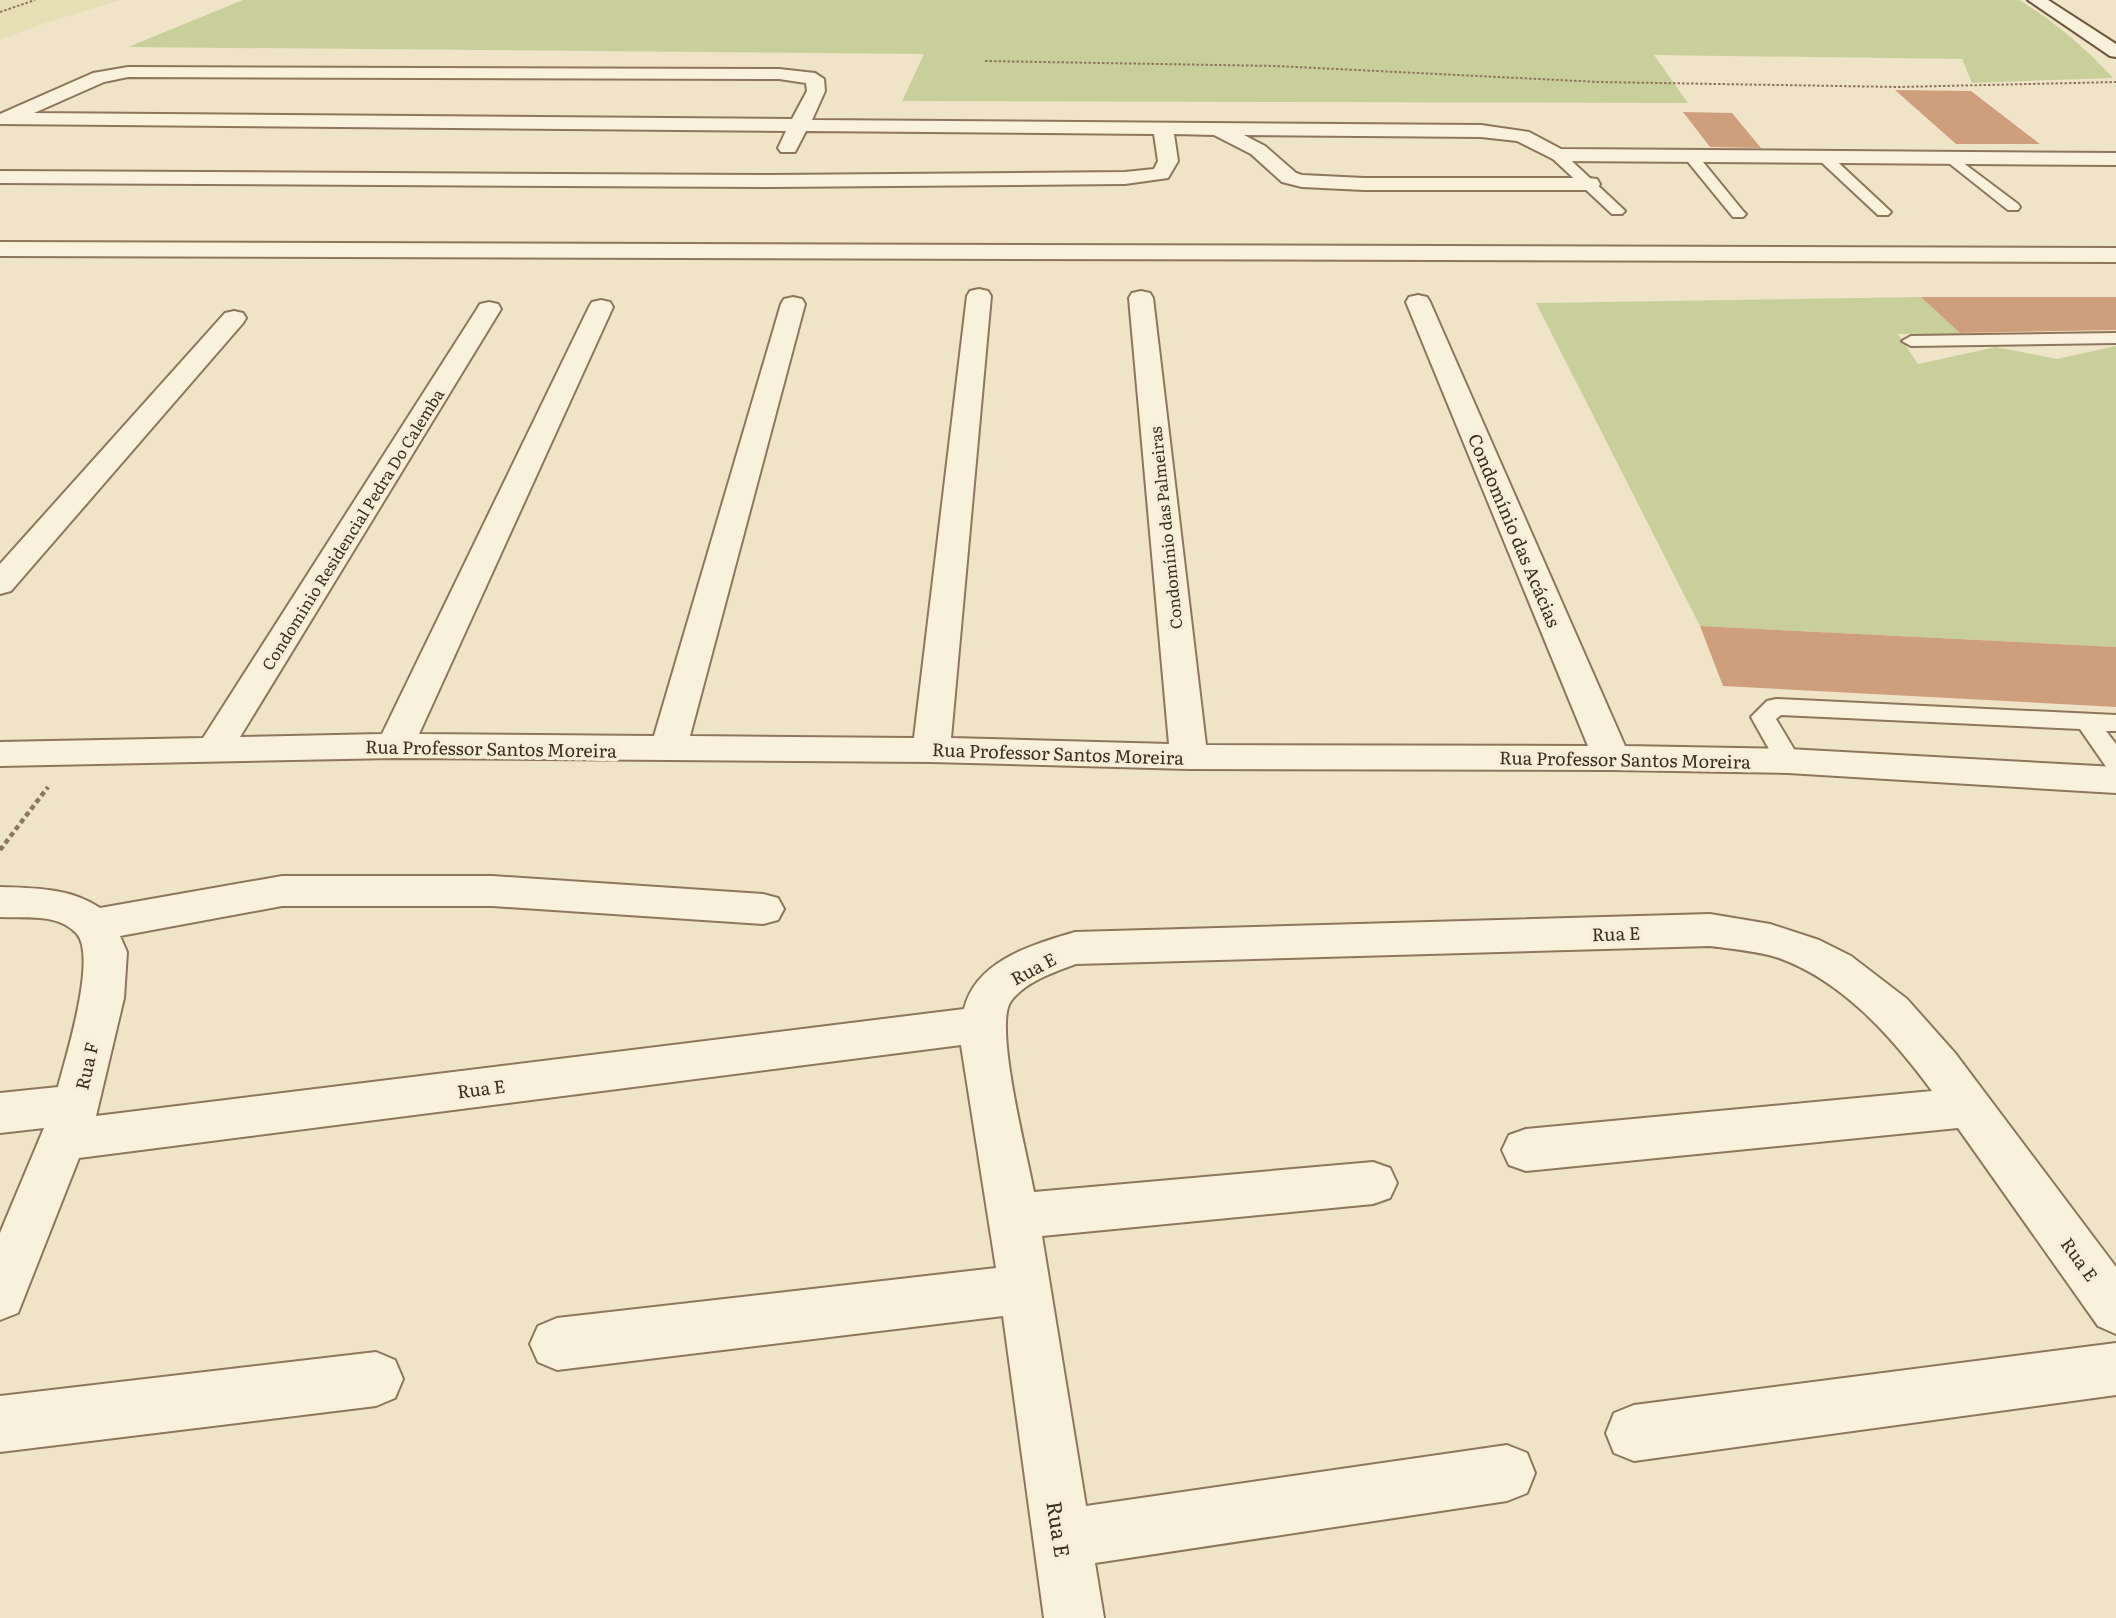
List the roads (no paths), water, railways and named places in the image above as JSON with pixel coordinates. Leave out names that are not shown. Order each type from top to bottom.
[{"type":"street","points":[[2036,0],[2116,52]]},
{"type":"street","points":[[3,121],[90,80],[118,72],[765,74],[815,79],[816,91],[771,181]]},
{"type":"street","points":[[3,121],[1481,131],[1522,136],[1558,155],[2116,159]]},
{"type":"street","points":[[0,177],[771,181],[1151,177],[1161,174],[1168,161],[1163,130]]},
{"type":"street","points":[[1220,131],[1258,150],[1289,178],[1302,181],[1589,184]]},
{"type":"street","points":[[0,249],[2116,255]]},
{"type":"street","points":[[931,750],[979,296]]},
{"type":"street","name":"Condomínio das Palmeiras","points":[[1141,298],[1189,757]]},
{"type":"street","name":"Condomínio das Acácias","points":[[1418,302],[1612,758]]},
{"type":"street","points":[[668,750],[793,304]]},
{"type":"street","points":[[394,746],[601,307]]},
{"type":"street","name":"Condominio Residencial Pedra Do Calemba","points":[[215,748],[489,309]]},
{"type":"street","points":[[0,584],[234,318]]},
{"type":"street","name":"Rua Professor Santos Moreira","points":[[0,754],[394,746],[931,750],[1189,757],[1612,758],[1788,761],[2116,780]]},
{"type":"street","points":[[0,902],[44,903],[75,912],[94,925],[282,891],[493,891],[763,909]]},
{"type":"street","name":"Rua F","points":[[0,1296],[70,1122],[102,998],[106,951],[94,925]]},
{"type":"street","name":"Rua E","points":[[1074,1618],[1014,1216],[984,1050],[982,1025],[990,995],[1044,957],[1075,948],[1710,930],[1759,936],[1804,951],[1848,976],[1882,1000],[1969,1107],[2116,1309]]},
{"type":"street","name":"Rua E","points":[[0,1113],[70,1122],[982,1025]]},
{"type":"street","points":[[1526,1150],[1969,1107]]},
{"type":"street","points":[[1014,1216],[1373,1183]]},
{"type":"street","points":[[557,1344],[1024,1289]]},
{"type":"street","points":[[1634,1433],[2116,1369]]},
{"type":"street","points":[[0,1424],[376,1380]]},
{"type":"street","points":[[1061,1539],[1507,1473]]},
{"type":"lane","points":[[1689,154],[1738,214]]},
{"type":"lane","points":[[1558,155],[1617,211]]},
{"type":"lane","points":[[1823,156],[1883,212]]},
{"type":"lane","points":[[1951,157],[2013,207]]},
{"type":"lane","points":[[1911,341],[2116,338]]},
{"type":"lane","points":[[1788,761],[1763,717],[1776,707],[2116,723]]},
{"type":"lane","points":[[2088,723],[2116,762]]}]
